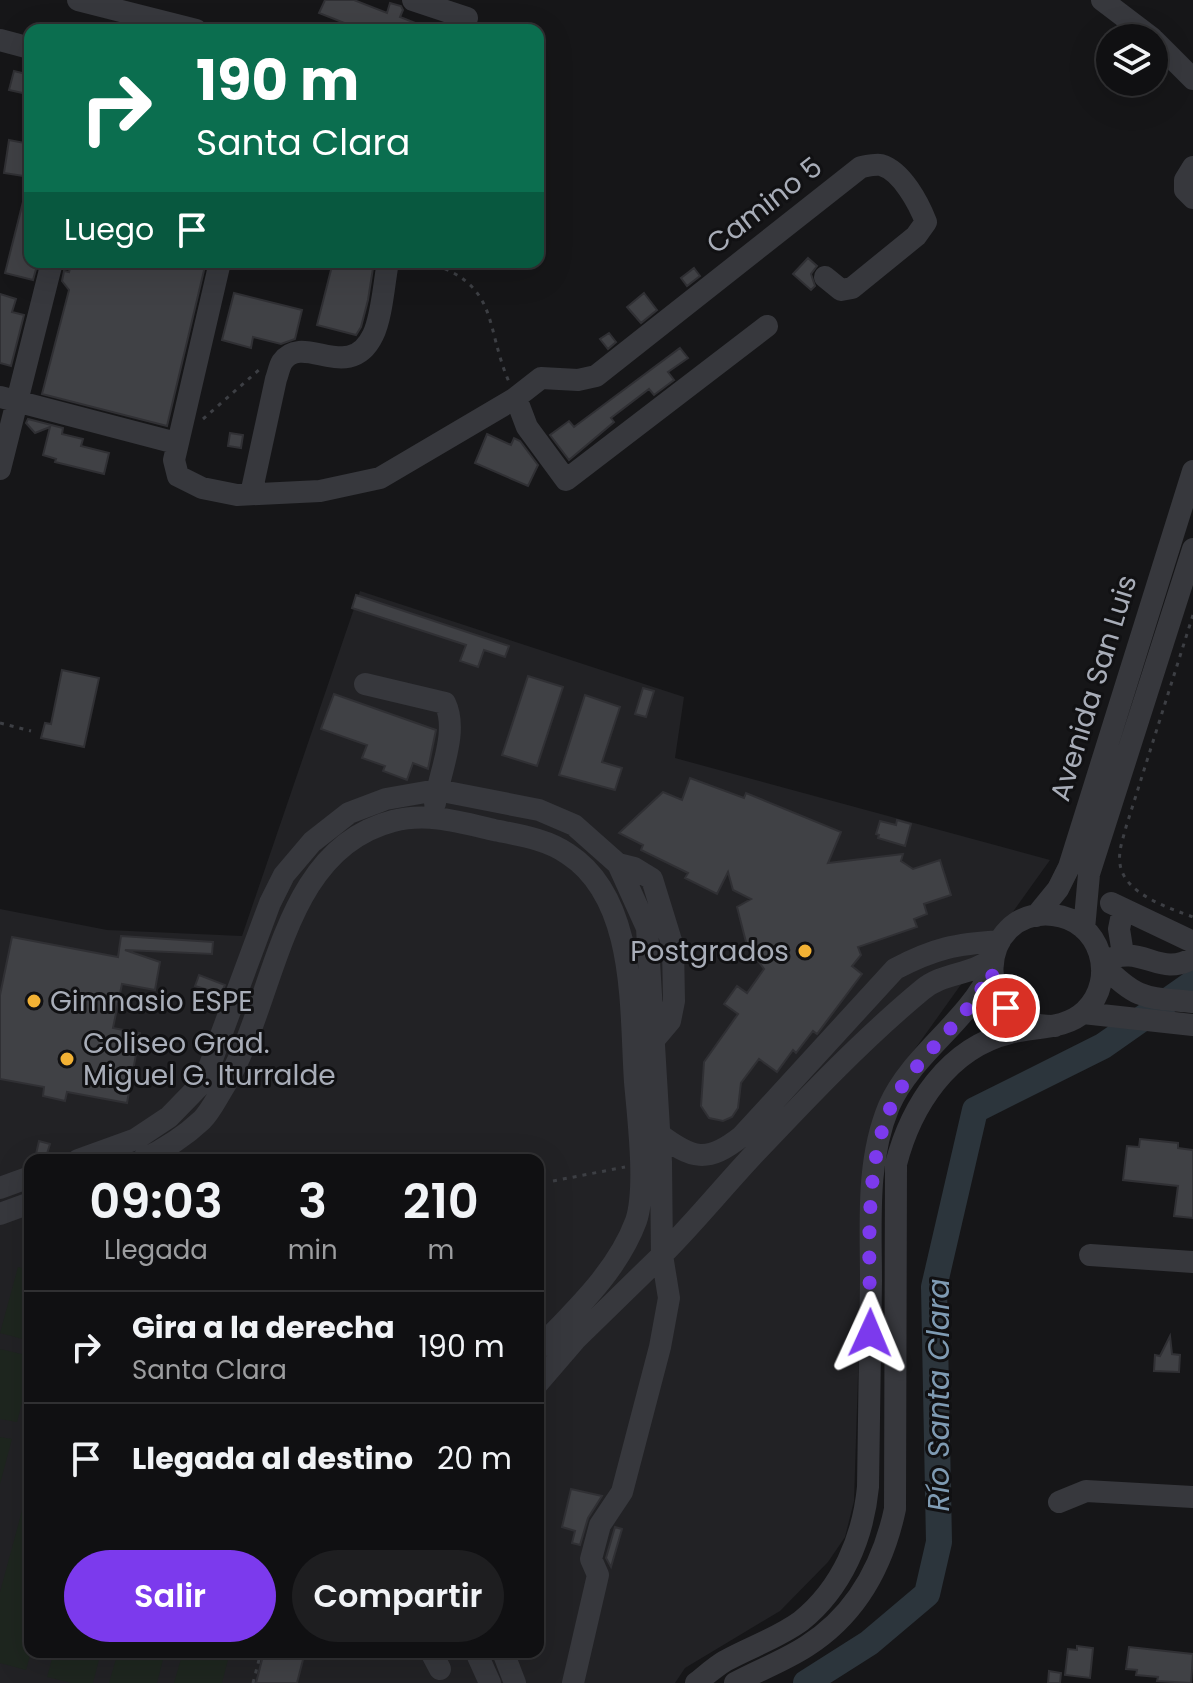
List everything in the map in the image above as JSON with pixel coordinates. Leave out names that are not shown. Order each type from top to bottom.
[{"type":"street","points":[[78,0],[175,24]]},
{"type":"street","points":[[152,0],[185,24]]},
{"type":"street","points":[[413,0],[467,16]]},
{"type":"street","points":[[1102,0],[1133,24]]},
{"type":"street","points":[[0,40],[24,46]]},
{"type":"street","points":[[1168,54],[1193,79]]},
{"type":"street","name":"Camino 5","points":[[515,399],[541,378],[578,380],[596,376],[861,167],[879,164],[893,171],[918,201],[926,222],[916,236],[852,288],[841,290],[825,277]]},
{"type":"street","points":[[1193,167],[1185,180],[1185,190],[1193,198]]},
{"type":"street","points":[[0,469],[9,400],[50,268]]},
{"type":"street","points":[[219,268],[174,460],[178,476],[202,488],[237,495],[320,491],[380,478],[515,399],[527,427],[566,480],[767,326]]},
{"type":"street","points":[[251,494],[282,362],[290,354],[301,353],[329,354],[345,359],[360,355],[374,334],[387,268]]},
{"type":"street","points":[[9,400],[176,443]]},
{"type":"street","name":"Avenida San Luis","points":[[1036,916],[1058,889],[1069,867],[1193,471]]},
{"type":"street","name":"Avenida San Luis","points":[[1084,929],[1089,874],[1193,549]]},
{"type":"street","points":[[365,684],[445,703],[450,715],[448,738],[433,816]]},
{"type":"street","points":[[95,1154],[136,1139],[169,1117],[204,1081],[251,949],[284,875],[312,842],[349,813],[386,799],[437,790],[539,810],[574,825],[618,864],[647,928],[659,1134],[637,1217],[622,1254],[585,1300],[544,1343]]},
{"type":"street","points":[[155,1154],[203,1119],[233,1073],[305,890],[325,861],[363,832],[394,821],[433,816],[534,839],[568,854],[600,884],[617,920],[627,964],[669,1298],[660,1347],[622,1492],[600,1525],[591,1559],[598,1575],[573,1683]]},
{"type":"street","points":[[284,875],[305,890]]},
{"type":"street","points":[[735,1683],[808,1646],[826,1632],[857,1602],[886,1547],[895,1509],[896,1164],[912,1115],[944,1071],[974,1048],[1009,1033],[1055,1026],[1083,1013],[1095,1000],[1110,961],[1119,929],[1117,906],[1193,942]]},
{"type":"street","points":[[696,1683],[724,1662],[800,1621],[833,1585],[853,1552],[865,1518],[868,1487],[872,1179],[882,1126],[891,1103],[905,1081],[971,1003],[1009,929],[1036,916],[1053,915],[1070,919],[1096,943],[1132,992],[1193,1002]]},
{"type":"street","points":[[651,1163],[726,1149],[742,1136],[895,969],[923,954],[949,946],[994,957]]},
{"type":"street","points":[[544,1376],[575,1340],[662,1255],[757,1151],[892,1017],[937,980],[972,972],[994,957]]},
{"type":"street","points":[[994,957],[998,997],[1016,1017],[1042,1026],[1055,1026]]},
{"type":"street","points":[[1110,961],[1177,965],[1193,958]]},
{"type":"street","points":[[870,995],[892,1017]]},
{"type":"street","points":[[1083,1013],[1184,1024]]},
{"type":"street","points":[[811,1060],[829,1078]]},
{"type":"street","points":[[659,1134],[685,1153],[709,1154]]},
{"type":"street","points":[[0,1188],[24,1179]]},
{"type":"street","points":[[0,1214],[24,1205]]},
{"type":"street","points":[[637,1217],[662,1226],[686,1229]]},
{"type":"street","points":[[1090,1255],[1193,1262]]},
{"type":"street","points":[[1059,1502],[1086,1491],[1193,1497]]},
{"type":"street","points":[[479,1658],[490,1683]]},
{"type":"street","points":[[505,1658],[515,1683]]},
{"type":"path","points":[[444,268],[465,280],[482,297],[515,399]]},
{"type":"path","points":[[203,419],[268,363],[282,362]]},
{"type":"path","points":[[1193,615],[1126,827],[1119,862],[1124,876],[1136,890],[1193,917]]},
{"type":"path","points":[[0,723],[31,731]]},
{"type":"path","points":[[553,1181],[651,1163]]},
{"type":"path","points":[[253,1683],[259,1658]]},
{"type":"shaded area","points":[[360,591],[684,697],[675,758],[1050,860],[897,1074],[865,1157],[854,1501],[845,1537],[828,1562],[780,1611],[685,1668],[675,1683],[0,1683],[0,909],[107,930],[242,936]]},
{"type":"shaded area","points":[[18,1267],[24,1268],[24,1339],[0,1333]]},
{"type":"shaded area","points":[[0,1349],[24,1355],[24,1396],[17,1422],[0,1419]]},
{"type":"shaded area","points":[[0,1437],[12,1439],[0,1484]]},
{"type":"shaded area","points":[[23,1507],[24,1658],[29,1658],[26,1670],[0,1663],[0,1592]]},
{"type":"shaded area","points":[[52,1658],[99,1658],[93,1683],[72,1683],[47,1677]]},
{"type":"shaded area","points":[[116,1658],[163,1658],[157,1683],[109,1683]]},
{"type":"shaded area","points":[[181,1658],[228,1658],[222,1683],[174,1683]]},
{"type":"building","points":[[325,0],[354,0],[387,13],[390,3],[401,6],[400,17],[418,24],[347,24],[319,13]]},
{"type":"building","points":[[14,71],[24,74],[24,93],[9,90]]},
{"type":"building","points":[[9,140],[24,143],[24,176],[4,173]]},
{"type":"building","points":[[24,198],[24,268],[36,268],[33,280],[5,273]]},
{"type":"building","points":[[808,258],[817,266],[811,274],[815,286],[811,290],[793,274]]},
{"type":"building","points":[[70,268],[205,268],[167,426],[42,394],[69,290],[62,281],[64,271],[69,272]]},
{"type":"building","points":[[331,268],[373,268],[368,300],[356,335],[317,325]]},
{"type":"building","points":[[694,268],[700,276],[687,286],[681,278]]},
{"type":"building","points":[[234,293],[302,310],[295,339],[281,344],[253,337],[251,348],[222,340]]},
{"type":"building","points":[[644,293],[657,310],[641,323],[627,307]]},
{"type":"building","points":[[0,294],[16,299],[12,312],[24,315],[11,366],[0,363]]},
{"type":"building","points":[[609,333],[616,342],[608,349],[600,339]]},
{"type":"building","points":[[680,348],[688,358],[668,372],[674,380],[654,395],[649,389],[611,418],[614,422],[569,460],[550,435],[569,421],[574,427]]},
{"type":"building","points":[[28,419],[63,428],[62,434],[83,439],[81,446],[109,453],[104,474],[55,462],[56,459],[43,455],[50,427],[35,433],[26,423]]},
{"type":"building","points":[[230,433],[243,435],[241,448],[228,446]]},
{"type":"building","points":[[487,434],[511,445],[514,438],[520,441],[538,465],[528,486],[475,463]]},
{"type":"building","points":[[356,595],[509,646],[505,657],[484,650],[478,667],[460,661],[466,645],[352,608]]},
{"type":"building","points":[[62,670],[99,678],[84,747],[41,738],[45,723],[51,724]]},
{"type":"building","points":[[528,676],[563,687],[537,766],[502,755]]},
{"type":"building","points":[[643,688],[654,691],[646,717],[635,714]]},
{"type":"building","points":[[334,694],[436,730],[428,769],[413,763],[407,780],[383,771],[385,766],[362,758],[367,745],[321,729]]},
{"type":"building","points":[[585,695],[620,707],[602,762],[622,768],[615,790],[559,775]]},
{"type":"building","name":"Postgrados","points":[[690,778],[744,798],[746,793],[841,832],[828,863],[903,854],[901,861],[913,869],[940,860],[951,895],[924,904],[927,914],[914,919],[917,927],[858,947],[861,955],[852,966],[862,974],[817,1034],[813,1031],[796,1053],[793,1050],[777,1072],[759,1059],[741,1083],[738,1108],[732,1117],[723,1121],[709,1118],[701,1106],[704,1062],[738,1014],[724,1004],[737,986],[747,993],[764,969],[747,946],[737,907],[751,899],[733,890],[728,872],[717,894],[685,878],[688,873],[641,850],[643,845],[619,833],[663,792],[682,800]]},
{"type":"building","points":[[897,820],[911,824],[905,846],[878,838],[876,834],[880,821],[896,825]]},
{"type":"building","points":[[121,936],[213,942],[212,954],[125,950],[160,962],[155,990],[122,984],[113,1028],[140,1033],[127,1103],[67,1092],[65,1101],[43,1096],[44,1087],[0,1079],[0,995],[12,937],[118,957]]},
{"type":"building","points":[[199,975],[225,985],[221,994],[195,986]]},
{"type":"building","points":[[1140,1139],[1178,1143],[1178,1148],[1193,1150],[1193,1218],[1174,1216],[1178,1186],[1123,1180],[1127,1146],[1139,1147]]},
{"type":"building","points":[[39,1141],[50,1144],[47,1154],[36,1154]]},
{"type":"building","points":[[1170,1336],[1172,1354],[1180,1355],[1179,1372],[1154,1371],[1155,1355],[1160,1356]]},
{"type":"building","points":[[571,1489],[602,1496],[588,1518],[580,1545],[572,1543],[575,1531],[562,1527]]},
{"type":"building","points":[[615,1527],[622,1529],[611,1567],[606,1558]]},
{"type":"building","points":[[1077,1646],[1093,1648],[1090,1678],[1065,1675],[1068,1649],[1077,1650]]},
{"type":"building","points":[[1129,1647],[1193,1654],[1191,1683],[1157,1681],[1158,1677],[1136,1675],[1137,1670],[1126,1669]]},
{"type":"building","points":[[262,1658],[303,1658],[297,1683],[256,1683]]},
{"type":"building","points":[[1049,1671],[1061,1673],[1060,1683],[1048,1683]]},
{"type":"waterway","name":"Río Santa Clara","points":[[806,1683],[869,1643],[927,1594],[939,1542],[934,1287],[975,1110],[1103,1046],[1193,983]]},
{"type":"place","name":"Postgrados","points":[[805,951]]},
{"type":"place","name":"Gimnasio ESPE","points":[[34,1001]]},
{"type":"place","name":"Coliseo Grad. Miguel G. Iturralde","points":[[67,1059]]},
{"type":"route","points":[[870,1333],[872,1179],[882,1126],[891,1103],[905,1081],[981,990],[991,971],[998,997],[1006,1008]]}]
